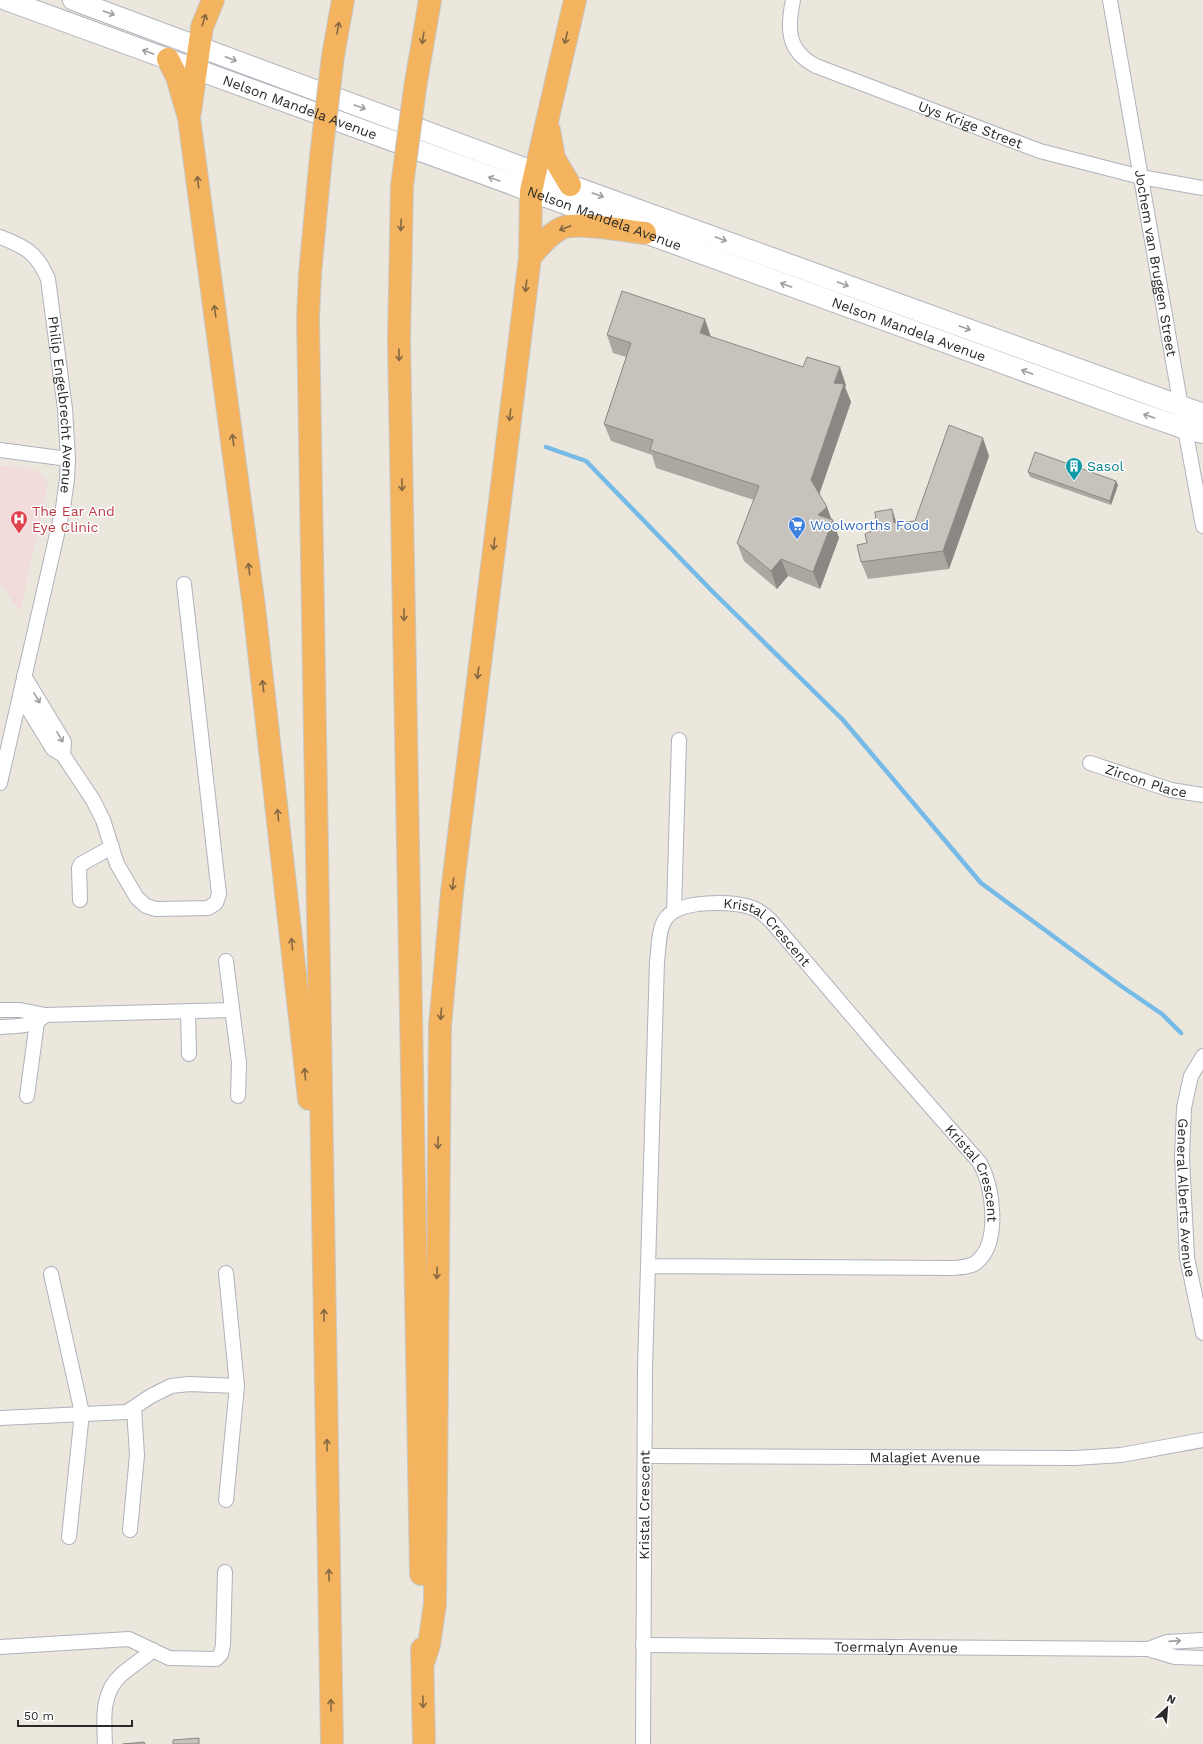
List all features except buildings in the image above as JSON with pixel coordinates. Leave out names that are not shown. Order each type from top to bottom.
[{"type":"highway","points":[[189,118],[202,27],[213,0]]},
{"type":"highway","points":[[332,1744],[321,1167],[308,324],[310,274],[321,156],[333,56],[343,0]]},
{"type":"highway","points":[[424,1744],[399,340],[402,186],[415,88],[430,0]]},
{"type":"highway","points":[[423,1663],[429,1645],[435,1604],[440,1026],[456,853],[530,256],[533,182],[575,0]]},
{"type":"highway","points":[[168,59],[177,78],[189,118],[253,600],[295,967],[306,1086],[321,1167]]},
{"type":"highway","points":[[548,121],[550,144],[554,158],[570,185]]},
{"type":"highway","points":[[530,256],[554,233],[573,225],[585,225],[644,233]]},
{"type":"street","name":"Nelson Mandela Avenue","points":[[6,0],[196,70],[533,182],[570,185],[1203,414]]},
{"type":"street","name":"Nelson Mandela Avenue","points":[[72,0],[198,47],[533,182],[644,233],[1194,431]]},
{"type":"street","name":"Uys Krige Street","points":[[793,0],[790,23],[792,42],[801,57],[816,66],[1032,149],[1065,159],[1141,177],[1203,188]]},
{"type":"street","name":"Jochem van Bruggen Street","points":[[1110,0],[1181,407],[1194,431],[1203,526]]},
{"type":"street","name":"Philip Engelbrecht Avenue","points":[[0,237],[20,245],[32,252],[41,264],[48,279],[65,409],[68,459],[63,508],[24,676],[21,697],[0,783]]},
{"type":"street","points":[[0,450],[68,459]]},
{"type":"street","points":[[21,697],[53,749],[63,755],[99,811],[117,864],[137,898],[146,906],[156,909],[208,908],[216,903],[219,894],[184,584]]},
{"type":"street","points":[[24,676],[64,742],[63,755]]},
{"type":"street","points":[[674,910],[680,740]]},
{"type":"street","name":"Zircon Place","points":[[1090,763],[1171,790],[1203,794]]},
{"type":"street","points":[[80,900],[80,864],[112,847]]},
{"type":"street","name":"Kristal Crescent","points":[[643,1744],[648,1266],[657,961],[662,926],[666,917],[674,910],[686,906],[722,904],[740,905],[757,910],[771,921],[980,1163],[989,1186],[992,1229],[987,1249],[979,1260],[970,1266],[954,1268],[648,1266]]},
{"type":"street","points":[[226,961],[239,1063],[238,1096]]},
{"type":"street","points":[[0,1010],[20,1010],[41,1019]]},
{"type":"street","points":[[0,1027],[20,1026],[41,1019],[232,1010]]},
{"type":"street","points":[[188,1011],[189,1054]]},
{"type":"street","points":[[27,1096],[41,1019]]},
{"type":"street","name":"General Alberts Avenue","points":[[1200,1059],[1191,1076],[1184,1108],[1183,1191],[1186,1258],[1203,1333]]},
{"type":"street","points":[[226,1273],[237,1386],[226,1500]]},
{"type":"street","points":[[50,1274],[82,1413],[69,1537]]},
{"type":"street","points":[[0,1418],[127,1412],[158,1392],[179,1384],[237,1386]]},
{"type":"street","points":[[130,1530],[137,1455],[134,1408]]},
{"type":"street","name":"Malagiet Avenue","points":[[645,1456],[1075,1458],[1122,1455],[1203,1440]]},
{"type":"street","points":[[0,1648],[129,1639],[164,1656],[174,1659],[216,1659],[220,1656],[223,1645],[225,1572]]},
{"type":"street","name":"Toermalyn Avenue","points":[[1148,1649],[1167,1642],[1203,1640]]},
{"type":"street","name":"Toermalyn Avenue","points":[[643,1645],[1148,1649],[1175,1657],[1203,1658]]},
{"type":"street","points":[[105,1744],[105,1704],[110,1689],[123,1674],[153,1650]]},
{"type":"shaded area","name":"The Ear And Eye Clinic","points":[[0,465],[39,471],[48,484],[20,612],[0,583]]},
{"type":"waterway","points":[[546,447],[586,461],[711,590],[843,720],[981,883],[1121,986],[1162,1014],[1181,1033]]},
{"type":"place","name":"Sasol","points":[[1074,481]]},
{"type":"place","name":"The Ear And Eye Clinic","points":[[19,534]]},
{"type":"place","name":"Woolworths Food","points":[[797,540]]}]
